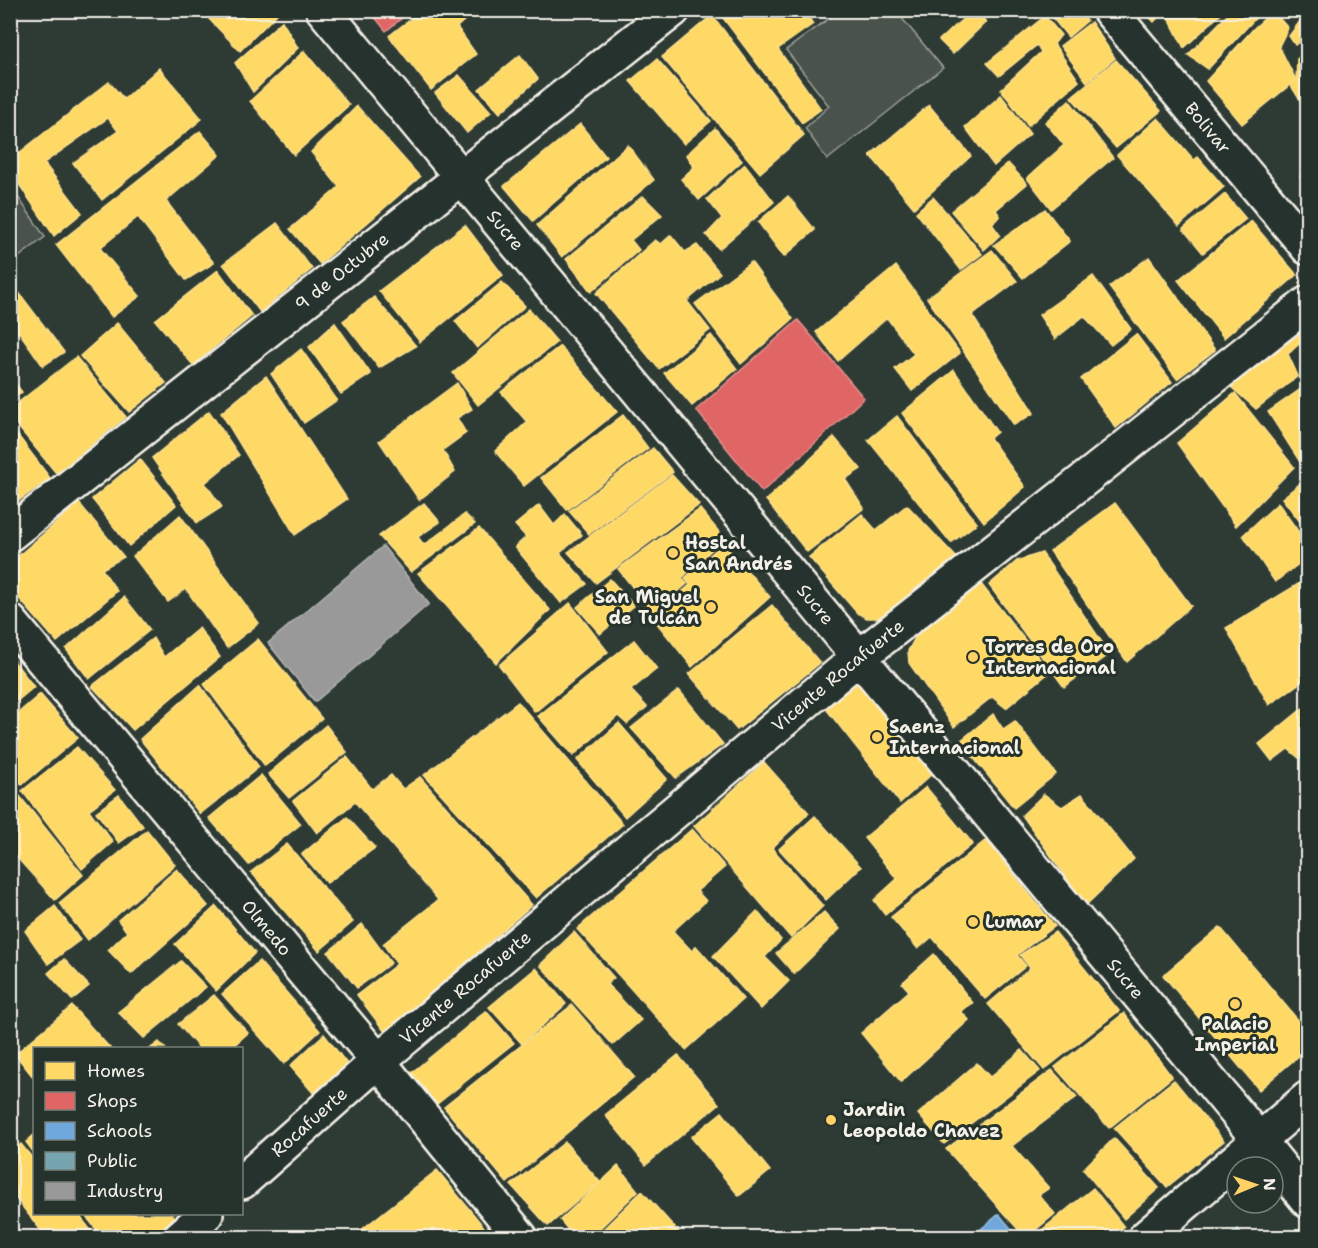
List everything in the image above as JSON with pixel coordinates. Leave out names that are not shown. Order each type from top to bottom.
[{"type":"street","name":"Sucre","points":[[323,10],[1308,1201]]},
{"type":"street","name":"9 de Octubre","points":[[10,534],[673,10]]},
{"type":"street","name":"Bolivar","points":[[1109,10],[1308,248]]},
{"type":"street","name":"Vicente Rocafuerte","points":[[378,1061],[858,658],[1308,303]]},
{"type":"street","name":"Olmedo","points":[[10,621],[378,1061],[521,1238]]},
{"type":"street","name":"Rocafuerte","points":[[243,1181],[378,1061]]},
{"type":"street","points":[[1145,1238],[1308,1098]]},
{"type":"street","points":[[179,1238],[205,1215]]},
{"type":"shaded area","points":[[839,11],[896,11],[943,68],[827,160],[805,128],[829,106],[786,50]]},
{"type":"shaded area","points":[[10,185],[45,237],[11,263],[10,263]]},
{"type":"building: Homes","points":[[219,10],[274,10],[277,14],[240,51],[209,19]]},
{"type":"building: Homes","points":[[422,10],[476,10],[457,27],[476,54],[431,90],[389,36]]},
{"type":"building: Homes","points":[[717,10],[804,10],[813,24],[778,49],[821,109],[802,123]]},
{"type":"building: Homes","points":[[973,10],[976,10],[986,22],[953,54],[939,40]]},
{"type":"building: Homes","points":[[1029,10],[1043,10],[1036,18]]},
{"type":"building: Homes","points":[[1046,10],[1079,10],[1087,21],[1068,37]]},
{"type":"building: Homes","points":[[1143,10],[1165,10],[1154,22]]},
{"type":"building: Homes","points":[[1172,10],[1225,10],[1184,48],[1167,15]]},
{"type":"building: Homes","points":[[1232,10],[1263,10],[1208,69],[1188,55]]},
{"type":"building: Homes","points":[[1298,10],[1308,10],[1308,36],[1295,45],[1289,36],[1304,16]]},
{"type":"building: Homes","points":[[1273,11],[1288,28],[1279,46],[1296,80],[1242,124],[1206,81],[1255,27]]},
{"type":"building: Homes","points":[[712,15],[804,135],[760,173],[662,57]]},
{"type":"building: Homes","points":[[1045,16],[1061,35],[1054,44],[1079,81],[1028,126],[1001,89],[1041,52],[1037,45],[999,76],[987,63]]},
{"type":"building: Homes","points":[[282,21],[298,48],[253,92],[235,63]]},
{"type":"building: Homes","points":[[1091,22],[1115,58],[1087,82],[1060,46]]},
{"type":"building: Homes","points":[[304,51],[349,105],[294,155],[250,101]]},
{"type":"building: Homes","points":[[1306,52],[1308,98],[1301,102],[1290,84],[1296,80],[1297,59]]},
{"type":"building: Homes","points":[[520,55],[538,79],[500,113],[479,89]]},
{"type":"building: Homes","points":[[657,59],[711,121],[684,144],[630,81]]},
{"type":"building: Homes","points":[[1116,60],[1161,111],[1116,148],[1071,97]]},
{"type":"building: Homes","points":[[159,68],[202,119],[102,200],[73,163],[118,131],[108,118],[44,163],[82,213],[54,236],[10,171],[10,160],[109,82],[124,99]]},
{"type":"building: Homes","points":[[459,75],[491,112],[467,133],[435,93]]},
{"type":"building: Homes","points":[[1001,95],[1030,134],[994,166],[965,127]]},
{"type":"building: Homes","points":[[1069,100],[1113,158],[1051,209],[1027,178],[1064,145],[1045,122]]},
{"type":"building: Homes","points":[[929,105],[971,156],[914,208],[870,155]]},
{"type":"building: Homes","points":[[357,106],[420,177],[320,264],[290,229],[339,187],[311,152]]},
{"type":"building: Homes","points":[[1158,118],[1194,160],[1198,157],[1224,187],[1179,226],[1117,155]]},
{"type":"building: Homes","points":[[580,124],[606,157],[533,221],[504,186]]},
{"type":"building: Homes","points":[[715,128],[742,161],[699,200],[681,179],[694,167],[686,155]]},
{"type":"building: Homes","points":[[200,131],[220,155],[166,201],[214,263],[186,280],[138,217],[100,248],[140,296],[112,317],[56,245]]},
{"type":"building: Homes","points":[[628,145],[654,180],[562,257],[537,225]]},
{"type":"building: Homes","points":[[1008,163],[1027,184],[996,210],[1000,216],[992,224],[1000,235],[984,250],[951,211]]},
{"type":"building: Homes","points":[[745,164],[774,202],[719,249],[706,235],[722,218],[707,199]]},
{"type":"building: Homes","points":[[1308,169],[1308,185],[1300,176]]},
{"type":"building: Homes","points":[[1225,194],[1246,219],[1203,253],[1183,229]]},
{"type":"building: Homes","points":[[643,196],[662,215],[631,240],[639,250],[591,292],[566,259]]},
{"type":"building: Homes","points":[[788,196],[815,230],[784,257],[758,222]]},
{"type":"building: Homes","points":[[933,197],[982,254],[961,270],[916,212]]},
{"type":"building: Homes","points":[[1045,209],[1070,241],[1023,278],[994,245]]},
{"type":"building: Homes","points":[[1251,221],[1297,275],[1224,338],[1178,280]]},
{"type":"building: Homes","points":[[277,223],[312,269],[260,312],[223,264]]},
{"type":"building: Homes","points":[[465,225],[503,275],[420,342],[379,291]]},
{"type":"building: Homes","points":[[671,235],[685,252],[697,245],[720,273],[687,301],[710,330],[659,369],[596,293],[655,240],[661,244]]},
{"type":"building: Homes","points":[[992,250],[1017,281],[972,315],[1034,413],[1014,425],[927,298]]},
{"type":"building: Homes","points":[[1149,257],[1215,350],[1177,379],[1109,287]]},
{"type":"building: Homes","points":[[751,262],[793,319],[741,364],[695,304]]},
{"type":"building: Homes","points":[[896,266],[960,353],[912,391],[895,369],[914,354],[887,318],[838,361],[816,332]]},
{"type":"building: Homes","points":[[218,270],[252,316],[193,365],[155,320]]},
{"type":"building: Homes","points":[[1093,276],[1131,329],[1111,345],[1084,316],[1055,339],[1039,315]]},
{"type":"building: Homes","points":[[502,282],[525,306],[477,348],[455,321]]},
{"type":"building: Homes","points":[[17,290],[64,352],[43,366],[19,332],[10,337],[10,294]]},
{"type":"building: Homes","points":[[374,297],[416,346],[379,368],[343,321]]},
{"type":"building: Homes","points":[[529,309],[557,342],[478,405],[453,373]]},
{"type":"building: Homes","points":[[117,323],[166,383],[129,412],[80,356]]},
{"type":"building: Homes","points":[[335,323],[371,374],[341,394],[309,347]]},
{"type":"building: Homes","points":[[1299,330],[1306,338],[1288,354],[1298,376],[1256,409],[1230,386]]},
{"type":"building: Homes","points":[[1136,334],[1172,382],[1116,428],[1081,379]]},
{"type":"building: Homes","points":[[711,335],[737,369],[692,406],[664,373]]},
{"type":"building: Homes","points":[[560,346],[617,412],[524,486],[495,451],[527,422],[501,392]]},
{"type":"building: Homes","points":[[301,349],[337,400],[304,423],[271,374]]},
{"type":"building: Homes","points":[[76,357],[126,417],[56,473],[10,417],[10,409]]},
{"type":"building: Homes","points":[[954,370],[997,432],[990,438],[1025,487],[984,522],[902,413]]},
{"type":"building: Homes","points":[[10,376],[22,392],[10,401]]},
{"type":"building: Homes","points":[[266,376],[347,499],[295,535],[221,413]]},
{"type":"building: Homes","points":[[457,383],[472,409],[457,418],[466,433],[443,450],[455,472],[419,500],[379,441]]},
{"type":"building: Homes","points":[[1301,389],[1308,405],[1308,456],[1300,462],[1268,412]]},
{"type":"building: Homes","points":[[1235,393],[1294,467],[1236,526],[1177,443]]},
{"type":"building: Homes","points":[[209,411],[239,455],[205,483],[222,507],[197,523],[152,458]]},
{"type":"building: Homes","points":[[623,415],[648,448],[567,510],[541,478]]},
{"type":"building: Homes","points":[[897,416],[977,523],[951,543],[868,440]]},
{"type":"building: Homes","points":[[10,425],[50,478],[10,507]]},
{"type":"building: Homes","points":[[834,437],[861,469],[845,479],[864,508],[807,552],[766,500]]},
{"type":"building: Homes","points":[[653,448],[673,472],[589,534],[569,511]]},
{"type":"building: Homes","points":[[140,459],[176,505],[129,546],[92,499]]},
{"type":"building: Homes","points":[[672,475],[699,505],[596,583],[568,552]]},
{"type":"building: Homes","points":[[1308,477],[1308,532],[1282,498]]},
{"type":"building: Homes","points":[[79,503],[124,557],[102,569],[117,591],[57,642],[10,588],[10,563]]},
{"type":"building: Homes","points":[[424,503],[440,522],[418,537],[424,545],[465,514],[475,524],[411,572],[379,536]]},
{"type":"building: Homes","points":[[1115,503],[1191,606],[1127,662],[1050,551]]},
{"type":"building: Homes","points":[[1278,503],[1308,545],[1308,557],[1275,582],[1243,535]]},
{"type":"building: Homes","points":[[539,505],[554,525],[565,514],[582,535],[560,553],[587,584],[561,603],[515,547],[526,537],[515,525]]},
{"type":"building: Homes","points":[[907,505],[956,557],[880,618],[867,618],[857,613],[809,557],[862,514],[876,530]]},
{"type":"building: Homes","name":"Hostal San Andrés","points":[[700,509],[724,538],[682,578],[687,584],[653,613],[618,569]]},
{"type":"building: Homes","points":[[180,515],[259,623],[227,648],[186,589],[168,602],[133,556]]},
{"type":"building: Homes","points":[[479,528],[550,610],[496,663],[418,573]]},
{"type":"building: Homes","name":"San Miguel de Tulcán","points":[[723,543],[770,597],[692,667],[652,617],[690,585],[685,578]]},
{"type":"building: Homes","points":[[1042,553],[1110,654],[1064,687],[989,585],[1017,561]]},
{"type":"building: Homes","points":[[1308,578],[1308,677],[1269,705],[1226,628]]},
{"type":"building: Homes","points":[[610,579],[634,606],[600,634],[577,607]]},
{"type":"building: Homes","name":"Torres de Oro Internacional","points":[[981,584],[1050,672],[1006,708],[992,697],[954,727],[909,663],[908,651],[921,627],[973,587]]},
{"type":"building: Homes","points":[[124,597],[150,630],[89,679],[66,649]]},
{"type":"building: Homes","points":[[570,603],[608,652],[535,712],[499,665]]},
{"type":"building: Homes","points":[[772,605],[820,663],[737,730],[689,674]]},
{"type":"building: Homes","points":[[199,628],[220,657],[133,730],[92,686],[153,638],[164,657]]},
{"type":"building: Homes","points":[[258,639],[322,719],[265,766],[204,684]]},
{"type":"building: Homes","points":[[634,640],[657,669],[631,690],[647,707],[627,724],[618,716],[573,756],[538,716]]},
{"type":"building: Homes","points":[[10,656],[34,687],[10,707]]},
{"type":"building: Homes","name":"Saenz Internacional","points":[[862,682],[933,773],[900,803],[820,701],[840,683]]},
{"type":"building: Homes","points":[[200,685],[259,767],[200,814],[140,739]]},
{"type":"building: Homes","points":[[679,690],[723,744],[676,778],[631,728]]},
{"type":"building: Homes","points":[[40,694],[78,738],[22,785],[10,770],[10,720]]},
{"type":"building: Homes","points":[[518,702],[623,824],[536,898],[424,775]]},
{"type":"building: Homes","points":[[1308,704],[1308,751],[1299,758],[1288,749],[1272,761],[1259,744]]},
{"type":"building: Homes","points":[[993,714],[1003,729],[1015,721],[1056,774],[1014,808],[960,741]]},
{"type":"building: Homes","points":[[619,723],[667,779],[625,817],[577,760]]},
{"type":"building: Homes","points":[[326,725],[347,752],[289,798],[268,774]]},
{"type":"building: Homes","points":[[77,747],[115,790],[89,810],[113,842],[82,869],[22,791]]},
{"type":"building: Homes","points":[[347,757],[372,789],[391,775],[403,789],[420,777],[532,905],[385,1032],[357,995],[397,964],[383,944],[438,900],[355,802],[317,833],[293,801]]},
{"type":"building: Homes","points":[[764,762],[809,813],[772,848],[823,906],[791,938],[694,826]]},
{"type":"building: Homes","points":[[261,775],[301,824],[249,865],[209,818]]},
{"type":"building: Homes","points":[[10,784],[83,875],[55,900],[10,850]]},
{"type":"building: Homes","points":[[926,787],[973,844],[885,915],[874,900],[897,879],[864,838]]},
{"type":"building: Homes","points":[[1044,794],[1062,807],[1082,794],[1134,859],[1086,905],[1022,815]]},
{"type":"building: Homes","points":[[119,795],[143,826],[119,843],[96,812]]},
{"type":"building: Homes","points":[[815,816],[861,867],[826,900],[779,849]]},
{"type":"building: Homes","points":[[347,817],[375,848],[327,883],[302,854]]},
{"type":"building: Homes","points":[[692,829],[725,867],[697,891],[706,901],[673,931],[692,951],[696,946],[743,999],[686,1050],[577,929]]},
{"type":"building: Homes","points":[[147,830],[175,865],[88,940],[59,903]]},
{"type":"building: Homes","name":"Lumar","points":[[986,840],[1055,926],[1017,955],[1026,966],[985,999],[932,937],[918,949],[891,917]]},
{"type":"building: Homes","points":[[287,844],[353,922],[319,951],[251,872]]},
{"type":"building: Homes","points":[[177,869],[208,906],[131,974],[108,950],[127,932],[118,920]]},
{"type":"building: Homes","points":[[55,906],[80,940],[48,964],[25,931]]},
{"type":"building: Homes","points":[[216,906],[255,953],[216,991],[175,944]]},
{"type":"building: Homes","points":[[757,911],[781,940],[765,957],[789,981],[761,1009],[713,956]]},
{"type":"building: Homes","points":[[824,912],[840,929],[794,974],[776,953]]},
{"type":"building: Homes","points":[[362,924],[391,963],[357,988],[328,952]]},
{"type":"building: Homes","name":"Palacio Imperial","points":[[1220,927],[1308,1032],[1308,1048],[1259,1090],[1163,975]]},
{"type":"building: Homes","points":[[574,932],[614,978],[607,984],[641,1020],[613,1045],[540,965]]},
{"type":"building: Homes","points":[[1055,932],[1119,1011],[1044,1070],[988,1004],[1030,968],[1020,955]]},
{"type":"building: Homes","points":[[934,954],[973,1003],[961,1011],[969,1020],[901,1082],[861,1033],[909,991],[902,983]]},
{"type":"building: Homes","points":[[64,959],[89,986],[72,1000],[48,973]]},
{"type":"building: Homes","points":[[181,961],[206,987],[144,1038],[118,1012]]},
{"type":"building: Homes","points":[[259,961],[320,1031],[284,1064],[222,994]]},
{"type":"building: Homes","points":[[536,968],[566,1004],[522,1044],[489,1007]]},
{"type":"building: Homes","points":[[214,995],[248,1033],[232,1047],[198,1047],[178,1024]]},
{"type":"building: Homes","points":[[572,1005],[634,1077],[507,1183],[444,1107]]},
{"type":"building: Homes","points":[[72,1006],[109,1047],[33,1047],[33,1077],[15,1054]]},
{"type":"building: Homes","points":[[486,1011],[514,1043],[437,1104],[411,1073]]},
{"type":"building: Homes","points":[[1124,1013],[1172,1077],[1109,1128],[1055,1067]]},
{"type":"building: Homes","points":[[324,1034],[347,1064],[314,1094],[290,1066]]},
{"type":"building: Homes","points":[[159,1042],[164,1047],[152,1047]]},
{"type":"building: Homes","points":[[1022,1050],[1040,1071],[944,1144],[918,1114],[977,1063],[990,1077]]},
{"type":"building: Homes","points":[[678,1055],[719,1104],[646,1165],[605,1115]]},
{"type":"building: Homes","points":[[1052,1070],[1077,1097],[1012,1146],[1049,1188],[1039,1195],[1055,1214],[1026,1238],[946,1149]]},
{"type":"building: Homes","points":[[1174,1080],[1224,1141],[1167,1187],[1114,1128]]},
{"type":"building: Homes","points":[[722,1112],[770,1171],[739,1196],[691,1137]]},
{"type":"building: Homes","points":[[33,1136],[33,1152],[26,1142]]},
{"type":"building: Homes","points":[[1114,1138],[1159,1188],[1124,1219],[1083,1169]]},
{"type":"building: Homes","points":[[565,1142],[600,1182],[548,1226],[511,1185]]},
{"type":"building: Homes","points":[[21,1144],[33,1159],[33,1215],[79,1215],[97,1238],[38,1238],[43,1233],[10,1191],[10,1152]]},
{"type":"building: Homes","points":[[618,1166],[638,1191],[590,1238],[575,1238],[560,1220]]},
{"type":"building: Homes","points":[[437,1170],[493,1238],[351,1238]]},
{"type":"building: Homes","points":[[1093,1188],[1124,1227],[1110,1238],[1032,1238]]},
{"type":"building: Homes","points":[[642,1191],[684,1238],[594,1238]]},
{"type":"building: Homes","points":[[85,1215],[173,1215],[175,1217],[151,1238],[103,1238]]},
{"type":"building: Homes","points":[[231,1229],[238,1238],[220,1238]]},
{"type":"building: Shops","points":[[369,10],[412,10],[386,31]]},
{"type":"building: Shops","points":[[798,320],[864,398],[762,492],[696,410]]},
{"type":"building: Schools","points":[[999,1214],[1019,1238],[970,1238]]},
{"type":"building: Public","points":[[1238,1229],[1245,1238],[1227,1238]]},
{"type":"building: Industry","points":[[383,546],[429,604],[315,702],[268,643]]},
{"type":"place","name":"Hostal San Andrés","points":[[673,553]]},
{"type":"place","name":"San Miguel de Tulcán","points":[[711,607]]},
{"type":"place","name":"Torres de Oro Internacional","points":[[973,657]]},
{"type":"place","name":"Saenz Internacional","points":[[877,737]]},
{"type":"place","name":"Lumar","points":[[973,922]]},
{"type":"place","name":"Palacio Imperial","points":[[1235,1004]]},
{"type":"place","name":"Jardin Leopoldo Chavez","points":[[831,1120]]}]
